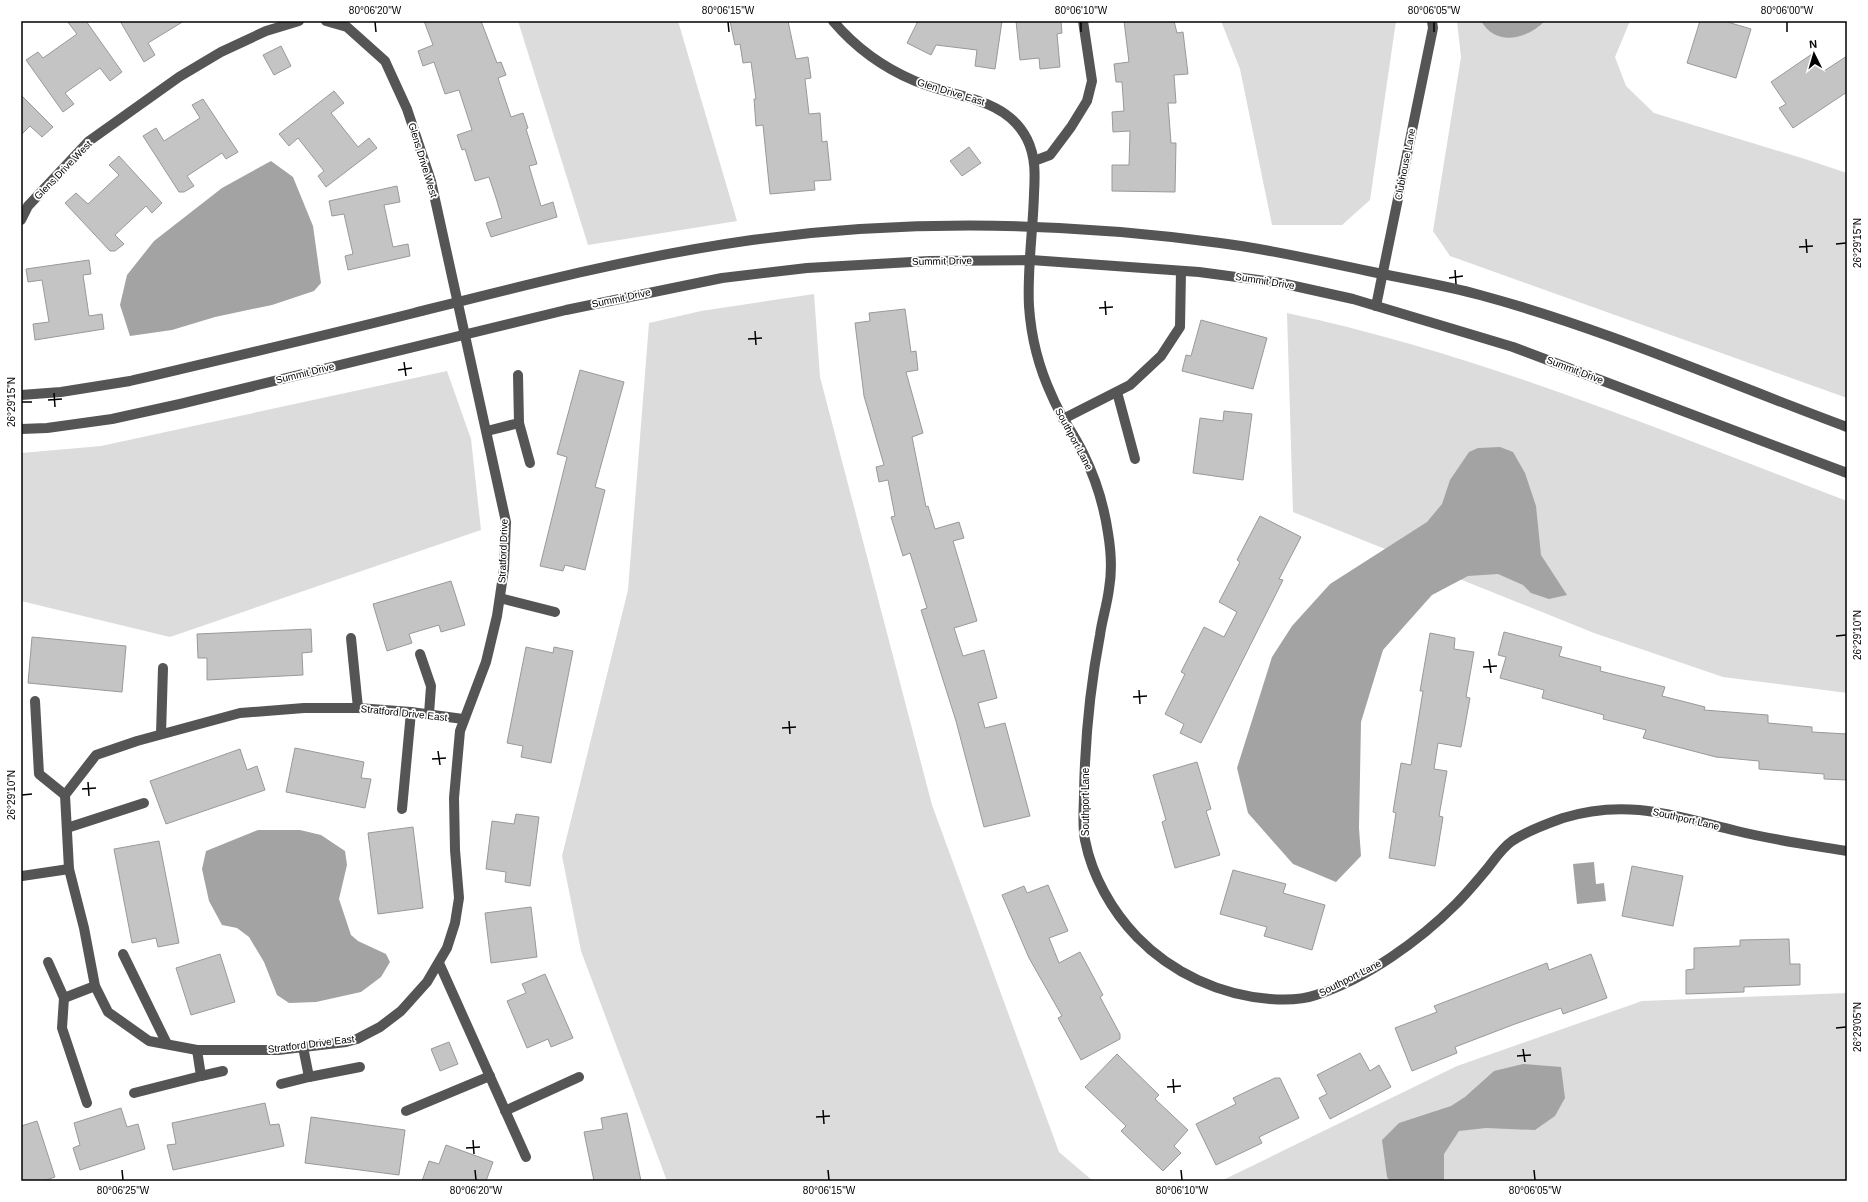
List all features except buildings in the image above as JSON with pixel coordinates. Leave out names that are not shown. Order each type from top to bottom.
[{"type":"street","name":"Glens Drive West","points":[[21,220],[28,206],[89,141],[179,77],[221,52],[266,32],[299,21]]},
{"type":"street","name":"Glens Drive West","points":[[326,21],[347,27],[385,61],[407,110],[431,181],[465,334]]},
{"type":"street","name":"Glen Drive East","points":[[833,21],[860,48],[885,66],[912,80],[940,90],[990,104],[1010,117],[1026,137],[1034,161],[1031,260]]},
{"type":"street","points":[[1034,161],[1050,155],[1071,127],[1087,101],[1092,81],[1083,21]]},
{"type":"street","name":"Clubhouse Lane","points":[[1376,306],[1431,36],[1432,21]]},
{"type":"street","points":[[21,395],[61,392],[130,381],[630,262],[752,240],[890,228],[1033,226],[1104,230],[1223,243],[1478,294],[1559,319],[1667,356],[1847,427]]},
{"type":"street","name":"Summit Drive","points":[[21,429],[47,428],[112,419],[180,404],[566,310],[722,278],[815,267],[929,261],[1031,260],[1181,270],[1281,283],[1376,306],[1513,346],[1847,473]]},
{"type":"street","name":"Southport Lane","points":[[1031,260],[1029,283],[1032,330],[1039,365],[1052,398],[1082,451],[1097,484],[1106,518],[1109,541],[1110,588],[1096,657],[1086,745],[1085,839],[1093,866],[1104,892],[1128,927],[1148,948],[1170,965],[1194,979],[1220,990],[1254,997],[1272,999],[1301,998],[1320,993],[1348,981],[1381,963],[1418,937],[1453,908],[1474,886],[1502,850],[1511,842],[1537,828],[1564,818],[1592,811],[1622,809],[1651,810],[1749,834],[1847,851]]},
{"type":"street","points":[[1063,419],[1130,385],[1161,356],[1180,326],[1181,270]]},
{"type":"street","name":"Stratford Drive","points":[[463,719],[486,662],[498,616],[504,569],[506,522],[465,334]]},
{"type":"street","points":[[518,375],[519,423],[530,463]]},
{"type":"street","points":[[1117,392],[1134,459]]},
{"type":"street","points":[[487,431],[519,423]]},
{"type":"street","points":[[500,598],[555,612]]},
{"type":"street","points":[[351,638],[358,708]]},
{"type":"street","points":[[420,654],[431,686],[428,714]]},
{"type":"street","points":[[161,734],[163,668]]},
{"type":"street","points":[[35,701],[39,774],[65,795]]},
{"type":"street","name":"Stratford Drive East","points":[[304,708],[358,708],[428,714],[463,719],[456,764],[454,798],[455,850],[459,898],[455,923],[447,948],[427,982],[410,1002],[380,1027],[357,1039],[278,1050],[197,1050],[149,1041],[108,1012],[95,986],[84,928],[69,868],[65,795],[96,755],[161,734],[240,713],[304,708]]},
{"type":"street","points":[[402,809],[411,712]]},
{"type":"street","points":[[67,828],[144,803]]},
{"type":"street","points":[[22,876],[69,868]]},
{"type":"street","points":[[123,954],[167,1044]]},
{"type":"street","points":[[48,962],[64,998],[62,1028],[87,1103]]},
{"type":"street","points":[[439,963],[526,1157]]},
{"type":"street","points":[[64,998],[95,986]]},
{"type":"street","points":[[303,1047],[309,1077]]},
{"type":"street","points":[[197,1050],[201,1076]]},
{"type":"street","points":[[281,1084],[360,1067]]},
{"type":"street","points":[[134,1093],[223,1070]]},
{"type":"street","points":[[406,1111],[490,1076]]},
{"type":"street","points":[[505,1111],[579,1077]]},
{"type":"shaded area","points":[[518,21],[678,21],[737,221],[588,245]]},
{"type":"shaded area","points":[[1221,21],[1396,21],[1370,200],[1342,225],[1272,225],[1240,69]]},
{"type":"shaded area","points":[[1457,21],[1630,21],[1615,57],[1626,86],[1654,113],[1847,173],[1847,398],[1450,256],[1433,231],[1461,57]]},
{"type":"shaded area","points":[[1481,21],[1545,21],[1530,32],[1512,38],[1495,34],[1487,29]]},
{"type":"shaded area","points":[[271,161],[293,177],[313,226],[321,283],[314,291],[272,305],[215,317],[172,330],[130,336],[120,305],[127,275],[154,241],[222,188]]},
{"type":"shaded area","points":[[814,294],[820,377],[932,805],[1059,1152],[1093,1181],[667,1181],[581,951],[562,856],[628,590],[649,323],[701,311]]},
{"type":"shaded area","points":[[1287,313],[1359,330],[1500,372],[1640,422],[1847,501],[1847,693],[1723,677],[1594,633],[1293,512]]},
{"type":"shaded area","points":[[447,371],[471,439],[481,530],[170,637],[21,601],[21,453],[101,446]]},
{"type":"shaded area","points":[[1500,447],[1513,452],[1525,473],[1536,506],[1541,555],[1567,595],[1549,599],[1531,593],[1523,585],[1498,574],[1468,576],[1432,595],[1383,650],[1361,722],[1359,828],[1361,856],[1336,882],[1293,864],[1248,813],[1237,768],[1272,657],[1292,626],[1330,584],[1427,522],[1442,504],[1450,480],[1469,452],[1478,448]]},
{"type":"shaded area","points":[[258,830],[300,830],[321,835],[345,851],[347,865],[339,899],[351,935],[358,941],[386,954],[390,962],[381,977],[361,992],[316,1002],[289,1003],[277,995],[264,962],[249,937],[237,928],[222,925],[209,901],[202,869],[206,851]]},
{"type":"shaded area","points":[[1594,862],[1596,884],[1604,883],[1606,901],[1577,904],[1573,864]]},
{"type":"shaded area","points":[[1847,993],[1847,1181],[1221,1181],[1457,1066],[1642,1001]]},
{"type":"shaded area","points":[[1523,1064],[1561,1067],[1565,1098],[1555,1116],[1535,1130],[1486,1128],[1459,1131],[1444,1154],[1444,1181],[1390,1181],[1387,1177],[1382,1140],[1399,1123],[1451,1106],[1465,1097],[1494,1071]]}]
